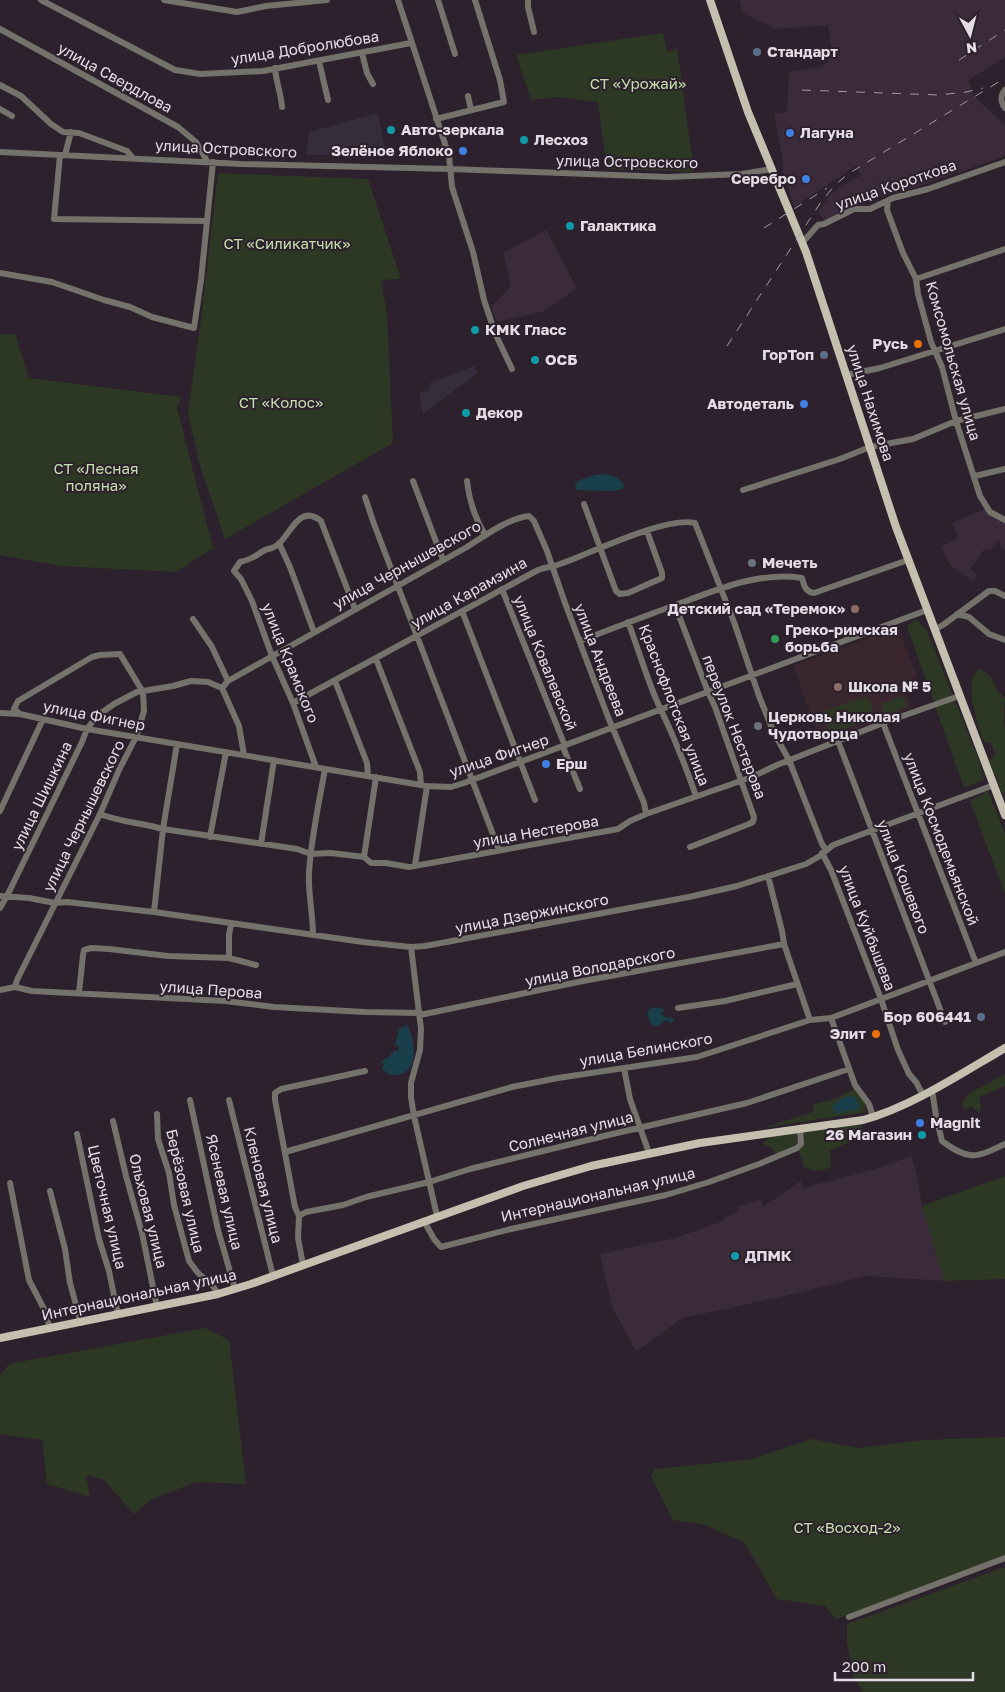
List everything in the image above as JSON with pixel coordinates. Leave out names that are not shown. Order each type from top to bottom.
[{"type":"main road","name":"улица Нахимова","points":[[710,0],[748,112],[802,243],[908,560],[1005,814]]},
{"type":"main road","name":"Интернациональная улица","points":[[0,1338],[218,1294],[437,1216],[552,1177],[591,1166],[700,1143],[874,1117],[932,1090],[1005,1048]]},
{"type":"street","name":"улица Добролюбова","points":[[41,0],[174,70],[200,74],[243,73],[319,61],[411,43]]},
{"type":"street","points":[[164,0],[238,12],[303,1],[327,0]]},
{"type":"street","points":[[398,0],[448,156],[452,187],[472,252],[484,300],[495,334],[512,369]]},
{"type":"street","points":[[438,0],[454,54]]},
{"type":"street","points":[[436,119],[504,102],[500,80],[475,0]]},
{"type":"street","points":[[528,0],[534,32]]},
{"type":"street","name":"улица Свердлова","points":[[0,29],[178,127],[196,142],[210,161]]},
{"type":"street","points":[[362,53],[367,73],[373,84]]},
{"type":"street","points":[[319,61],[328,100]]},
{"type":"street","points":[[276,68],[276,80],[282,98],[282,107]]},
{"type":"street","points":[[0,85],[21,96],[51,124],[63,132],[79,133],[127,151],[132,158]]},
{"type":"street","points":[[1003,93],[1001,100],[1005,108]]},
{"type":"street","points":[[468,96],[471,110]]},
{"type":"street","points":[[0,109],[12,116]]},
{"type":"street","points":[[71,132],[62,155],[54,219],[206,221]]},
{"type":"street","name":"улица Островского","points":[[0,152],[668,177],[732,175],[772,169]]},
{"type":"street","points":[[0,273],[52,282],[130,307],[152,317],[194,328],[206,221],[210,161]]},
{"type":"street","name":"улица Короткова","points":[[802,243],[818,225],[824,224],[854,209],[870,209],[898,196],[928,189],[1005,162]]},
{"type":"street","name":"Комсомольская улица","points":[[888,201],[887,210],[903,253],[916,279],[918,294],[931,342],[942,367],[956,421],[983,501],[990,512],[1005,520]]},
{"type":"street","points":[[916,279],[1005,249]]},
{"type":"street","points":[[846,375],[880,368],[1005,329]]},
{"type":"street","points":[[743,490],[840,459],[870,447],[913,439],[956,421],[1005,409]]},
{"type":"street","points":[[975,476],[1005,470]]},
{"type":"street","points":[[413,481],[443,560]]},
{"type":"street","points":[[467,481],[470,498],[485,535]]},
{"type":"street","points":[[365,497],[446,716],[473,780],[499,850]]},
{"type":"street","points":[[584,504],[616,591],[620,594],[628,593],[662,578],[647,531]]},
{"type":"street","points":[[314,632],[290,567],[279,544],[296,520],[308,516],[320,521],[356,609]]},
{"type":"street","name":"улица Чернышевского","points":[[222,688],[228,681],[485,535],[520,517],[528,516]]},
{"type":"street","name":"улица Андреева","points":[[528,516],[537,527],[644,803],[646,814]]},
{"type":"street","name":"улица Карамзина","points":[[294,703],[538,570],[551,567],[647,531],[672,524],[686,522],[695,524]]},
{"type":"street","name":"улица Куйбышева","points":[[695,524],[753,674],[759,696],[774,733],[789,760],[822,844],[904,1065],[922,1095]]},
{"type":"street","name":"улица Крамского","points":[[279,544],[276,547],[265,550],[251,560],[240,562],[234,571],[241,579],[252,601],[272,656],[294,703],[316,767]]},
{"type":"street","points":[[580,641],[720,588],[747,581],[784,575],[802,578],[806,589],[814,593],[908,560]]},
{"type":"street","name":"улица Ковалевской","points":[[502,589],[580,789]]},
{"type":"street","points":[[934,630],[989,591],[995,591],[1005,596]]},
{"type":"street","name":"переулок Нестерова","points":[[675,605],[715,707],[754,818],[753,822],[690,847]]},
{"type":"street","name":"улица Фигнер","points":[[0,713],[20,714],[87,729],[424,786],[451,787],[564,747],[753,674],[927,610]]},
{"type":"street","points":[[462,611],[535,800]]},
{"type":"street","points":[[957,614],[969,617],[989,634],[1005,640]]},
{"type":"street","points":[[194,619],[212,647],[228,681]]},
{"type":"street","name":"Краснофлотская улица","points":[[628,622],[696,796]]},
{"type":"street","points":[[20,714],[14,708],[18,701],[100,654],[120,654],[144,692],[191,681],[208,682],[222,688],[238,726],[244,755]]},
{"type":"street","points":[[376,659],[424,786],[415,865]]},
{"type":"street","points":[[335,681],[372,777],[364,857]]},
{"type":"street","name":"улица Шишкина","points":[[0,908],[4,896],[87,729],[97,716],[114,704],[137,692],[144,692]]},
{"type":"street","name":"улица Чернышевского","points":[[15,987],[136,737],[144,711],[144,692]]},
{"type":"street","name":"улица Нестерова","points":[[100,814],[163,829],[262,844],[311,854],[331,853],[364,857],[371,863],[386,863],[406,867],[476,856],[499,850],[618,829],[646,814],[752,777],[789,760],[883,723],[959,696]]},
{"type":"street","points":[[0,811],[43,719]]},
{"type":"street","name":"улица Космодемьянской","points":[[883,723],[976,963]]},
{"type":"street","name":"улица Кошевого","points":[[838,741],[945,1022]]},
{"type":"street","points":[[154,912],[163,829],[176,744]]},
{"type":"street","points":[[210,837],[226,752]]},
{"type":"street","points":[[262,844],[274,760]]},
{"type":"street","points":[[313,935],[309,892],[311,854],[325,769]]},
{"type":"street","name":"улица Дзержинского","points":[[4,896],[55,903],[67,902],[154,912],[411,947],[457,941],[689,897],[737,886],[806,864],[824,852],[872,830],[994,785]]},
{"type":"street","points":[[768,876],[784,944],[810,1020]]},
{"type":"street","points":[[229,958],[231,924]]},
{"type":"street","name":"улица Володарского","points":[[420,1014],[583,981],[784,944]]},
{"type":"street","points":[[411,947],[420,1014],[420,1050],[411,1083],[414,1116],[437,1216]]},
{"type":"street","points":[[79,994],[82,956],[84,950],[88,948],[168,956],[229,958],[256,965]]},
{"type":"street","name":"улица Белинского","points":[[285,1152],[520,1085],[697,1057],[810,1020],[831,1018],[1005,952]]},
{"type":"street","points":[[678,1008],[725,1001],[797,984]]},
{"type":"street","name":"улица Перова","points":[[0,990],[15,987],[32,991],[225,1001],[274,1007],[420,1014]]},
{"type":"street","points":[[831,1018],[855,1085],[869,1104],[874,1117]]},
{"type":"street","points":[[624,1068],[630,1100],[650,1153]]},
{"type":"street","name":"Солнечная улица","points":[[299,1216],[429,1182],[470,1169],[666,1121],[747,1104],[849,1069]]},
{"type":"street","points":[[304,1264],[298,1238],[299,1216],[295,1207],[275,1093],[281,1088],[364,1071]]},
{"type":"street","points":[[932,1090],[937,1124],[942,1141],[956,1151],[974,1156],[981,1155],[1005,1144]]},
{"type":"street","name":"Ясеневая улица","points":[[190,1100],[218,1230],[235,1289]]},
{"type":"street","name":"Кленовая улица","points":[[229,1100],[273,1276]]},
{"type":"street","name":"Берёзовая улица","points":[[157,1114],[158,1139],[189,1261],[198,1273],[213,1286],[218,1294]]},
{"type":"street","name":"Ольховая улица","points":[[113,1121],[142,1234],[157,1307]]},
{"type":"street","name":"Интернациональная улица","points":[[424,1221],[441,1247],[511,1229],[666,1195],[760,1164],[797,1148],[801,1144],[800,1128]]},
{"type":"street","name":"Цветочная улица","points":[[77,1134],[99,1239],[109,1271],[118,1315]]},
{"type":"street","points":[[10,1183],[30,1280],[45,1311],[50,1329]]},
{"type":"street","points":[[50,1191],[65,1249],[70,1283],[80,1322]]},
{"type":"street","points":[[849,1617],[1005,1558]]},
{"type":"shaded area","points":[[739,0],[1005,0],[1005,57],[969,80],[973,95],[1005,125],[1005,156],[914,188],[848,205],[826,221],[818,213],[829,196],[843,185],[861,175],[856,166],[794,207],[783,172],[783,162],[774,114],[787,112],[789,72],[822,67],[832,56],[828,25],[776,29],[743,13]]},
{"type":"shaded area","points":[[378,113],[386,156],[306,155],[309,132]]},
{"type":"shaded area","points":[[546,230],[577,288],[544,311],[497,322],[491,307],[511,286],[503,253]]},
{"type":"shaded area","points":[[474,366],[478,373],[423,414],[419,394],[429,390],[430,383]]},
{"type":"shaded area","points":[[987,507],[1005,520],[1005,550],[999,547],[1001,543],[997,540],[990,551],[985,548],[970,569],[977,574],[973,581],[950,565],[941,547],[958,538],[952,523]]},
{"type":"shaded area","name":"Школа № 5","points":[[898,627],[917,677],[902,683],[911,708],[821,742],[793,666]]},
{"type":"shaded area","points":[[911,1156],[917,1174],[922,1206],[944,1281],[866,1276],[683,1318],[640,1349],[635,1350],[612,1307],[600,1254],[675,1238],[724,1221],[724,1218],[739,1211],[738,1206],[761,1200],[763,1207],[801,1181],[803,1188],[876,1169]]},
{"type":"green space","name":"СТ «Урожай»","points":[[663,33],[667,52],[677,48],[694,172],[607,169],[598,102],[557,97],[531,100],[516,55]]},
{"type":"green space","points":[[218,173],[368,179],[401,279],[381,280],[387,314],[393,443],[225,539],[200,466],[188,413]]},
{"type":"green space","name":"СТ «Лесная поляна»","points":[[0,334],[15,334],[29,378],[181,397],[177,408],[213,548],[176,572],[60,566],[0,555]]},
{"type":"green space","points":[[916,619],[927,631],[978,758],[984,780],[964,788],[907,626]]},
{"type":"green space","points":[[979,669],[991,676],[996,689],[1005,698],[1005,794],[1001,792],[989,761],[995,754],[991,743],[984,742],[973,704],[972,683],[974,675]]},
{"type":"green space","points":[[867,696],[875,717],[830,734],[822,712]]},
{"type":"green space","points":[[903,696],[907,707],[886,715],[883,714],[881,704]]},
{"type":"green space","points":[[988,791],[1005,834],[1005,894],[970,801]]},
{"type":"green space","points":[[1005,1074],[1005,1086],[979,1097],[980,1113],[972,1107],[963,1109],[963,1101],[969,1094]]},
{"type":"green space","points":[[854,1089],[865,1101],[866,1112],[762,1128],[813,1112],[814,1104],[835,1099]]},
{"type":"green space","points":[[862,1123],[860,1138],[830,1150],[831,1168],[816,1171],[804,1168],[799,1151],[802,1145],[802,1130]]},
{"type":"green space","points":[[797,1131],[797,1144],[776,1154],[771,1147],[763,1144],[771,1135]]},
{"type":"green space","points":[[1005,1176],[1005,1279],[944,1281],[922,1206]]},
{"type":"green space","points":[[205,1328],[229,1340],[246,1484],[196,1482],[150,1500],[134,1514],[104,1480],[86,1475],[90,1497],[47,1484],[42,1440],[0,1434],[0,1376],[9,1364]]},
{"type":"green space","name":"СТ «Восход-2»","points":[[1005,1437],[1005,1558],[836,1619],[825,1606],[777,1599],[744,1542],[702,1524],[673,1520],[651,1476],[655,1469],[753,1459],[811,1439],[859,1448],[922,1440]]},
{"type":"green space","points":[[1005,1567],[1005,1692],[863,1692],[853,1676],[847,1642],[847,1624]]},
{"type":"water","points":[[602,474],[615,476],[624,484],[623,489],[612,491],[576,489],[575,484],[581,480]]},
{"type":"water","points":[[656,1007],[665,1010],[661,1014],[664,1017],[669,1018],[670,1016],[674,1020],[671,1023],[666,1020],[658,1026],[652,1025],[647,1014],[650,1009]]},
{"type":"water","points":[[407,1025],[412,1037],[414,1052],[411,1066],[401,1074],[389,1075],[382,1068],[384,1064],[382,1061],[394,1051],[398,1051],[399,1047],[395,1045],[399,1029]]},
{"type":"water","points":[[850,1096],[855,1097],[859,1105],[858,1110],[836,1114],[832,1106],[841,1099]]},
{"type":"railway","points":[[959,60],[1005,30]]},
{"type":"railway","points":[[727,346],[821,202],[835,185],[848,174],[1005,78]]},
{"type":"railway","points":[[802,90],[939,95],[983,88]]},
{"type":"railway","points":[[764,228],[827,188]]},
{"type":"place","name":"Стандарт","points":[[757,52]]},
{"type":"place","name":"Авто-зеркала","points":[[391,130]]},
{"type":"place","name":"Лагуна","points":[[790,133]]},
{"type":"place","name":"Лесхоз","points":[[524,140]]},
{"type":"place","name":"Зелёное Яблоко","points":[[463,151]]},
{"type":"place","name":"Серебро","points":[[806,179]]},
{"type":"place","name":"Галактика","points":[[570,226]]},
{"type":"place","name":"КМК Гласс","points":[[475,330]]},
{"type":"place","name":"Русь","points":[[918,344]]},
{"type":"place","name":"ГорТоп","points":[[824,355]]},
{"type":"place","name":"ОСБ","points":[[535,360]]},
{"type":"place","name":"Автодеталь","points":[[804,404]]},
{"type":"place","name":"Декор","points":[[466,413]]},
{"type":"place","name":"Мечеть","points":[[752,563]]},
{"type":"place","name":"Детский сад «Теремок»","points":[[855,609]]},
{"type":"place","name":"Греко-римская борьба","points":[[775,639]]},
{"type":"place","name":"Школа № 5","points":[[838,687]]},
{"type":"place","name":"Церковь Николая Чудотворца","points":[[758,726]]},
{"type":"place","name":"Ерш","points":[[546,764]]},
{"type":"place","name":"Бор 606441","points":[[981,1017]]},
{"type":"place","name":"Элит","points":[[876,1034]]},
{"type":"place","name":"Magnit","points":[[920,1123]]},
{"type":"place","name":"26 Магазин","points":[[922,1135]]},
{"type":"place","name":"ДПМК","points":[[735,1256]]},
{"type":"park label","name":"СТ «Силикатчик»","points":[[287,244]]},
{"type":"park label","name":"СТ «Колос»","points":[[281,403]]}]
